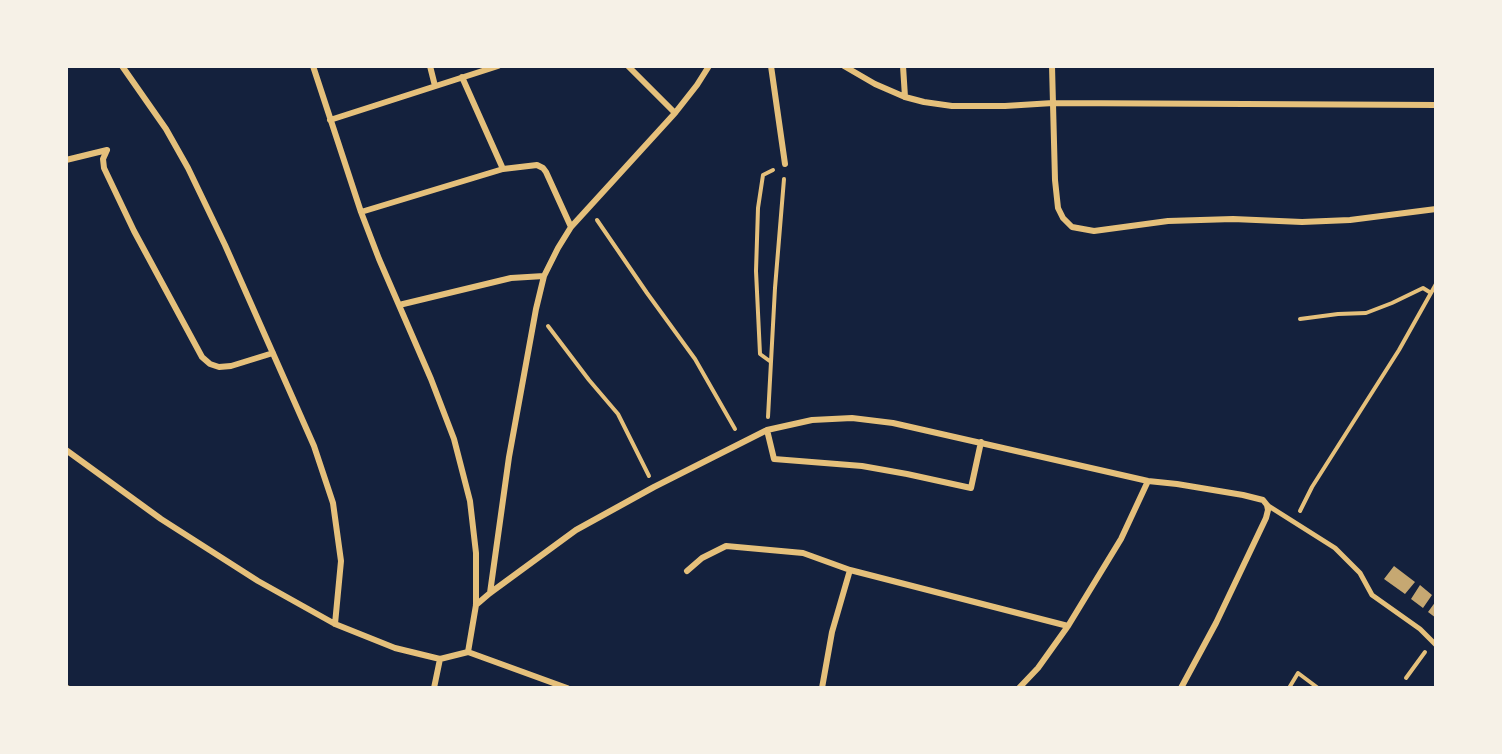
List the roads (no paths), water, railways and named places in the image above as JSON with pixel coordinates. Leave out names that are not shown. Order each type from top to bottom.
[{"type":"street","points":[[122,66],[166,129],[188,168],[225,245],[314,446],[333,503],[341,561],[335,624]]},
{"type":"street","points":[[313,66],[361,212],[431,379],[454,439],[468,491],[476,553],[476,605],[468,652]]},
{"type":"street","points":[[430,66],[435,86]]},
{"type":"street","points":[[330,120],[498,66]]},
{"type":"street","points":[[628,66],[675,113]]},
{"type":"street","points":[[490,593],[509,457],[544,276],[571,227],[675,113],[697,86],[709,66]]},
{"type":"street","points":[[771,66],[785,165]]},
{"type":"street","points":[[844,66],[875,84],[906,97],[952,106],[1053,103],[1436,105]]},
{"type":"street","points":[[903,66],[906,97]]},
{"type":"street","points":[[1052,66],[1055,180],[1058,208],[1063,218],[1072,227],[1094,231],[1168,221],[1350,220],[1436,210]]},
{"type":"street","points":[[462,77],[503,169]]},
{"type":"street","points":[[66,160],[107,150],[103,159],[104,168],[134,231],[202,357],[210,364],[219,367],[231,366],[273,353]]},
{"type":"street","points":[[361,212],[503,169],[537,165],[543,168],[571,227]]},
{"type":"street","points":[[399,305],[512,278],[544,276]]},
{"type":"street","points":[[476,605],[576,530],[742,442],[767,430],[812,420],[852,418],[893,423],[1148,481],[1258,498],[1335,548],[1360,573],[1372,595],[1420,630],[1436,645]]},
{"type":"street","points":[[767,430],[774,459],[862,466],[971,488],[981,442]]},
{"type":"street","points":[[66,450],[161,519],[258,581],[335,624],[395,648],[440,659],[468,652],[567,688]]},
{"type":"street","points":[[1021,688],[1068,626],[1121,539],[1148,481]]},
{"type":"street","points":[[1181,688],[1243,568],[1266,518],[1269,510],[1267,505]]},
{"type":"street","points":[[687,572],[702,558],[726,546],[803,553],[850,570],[1068,626]]},
{"type":"street","points":[[822,688],[832,632],[850,570]]},
{"type":"street","points":[[435,688],[440,659]]}]
